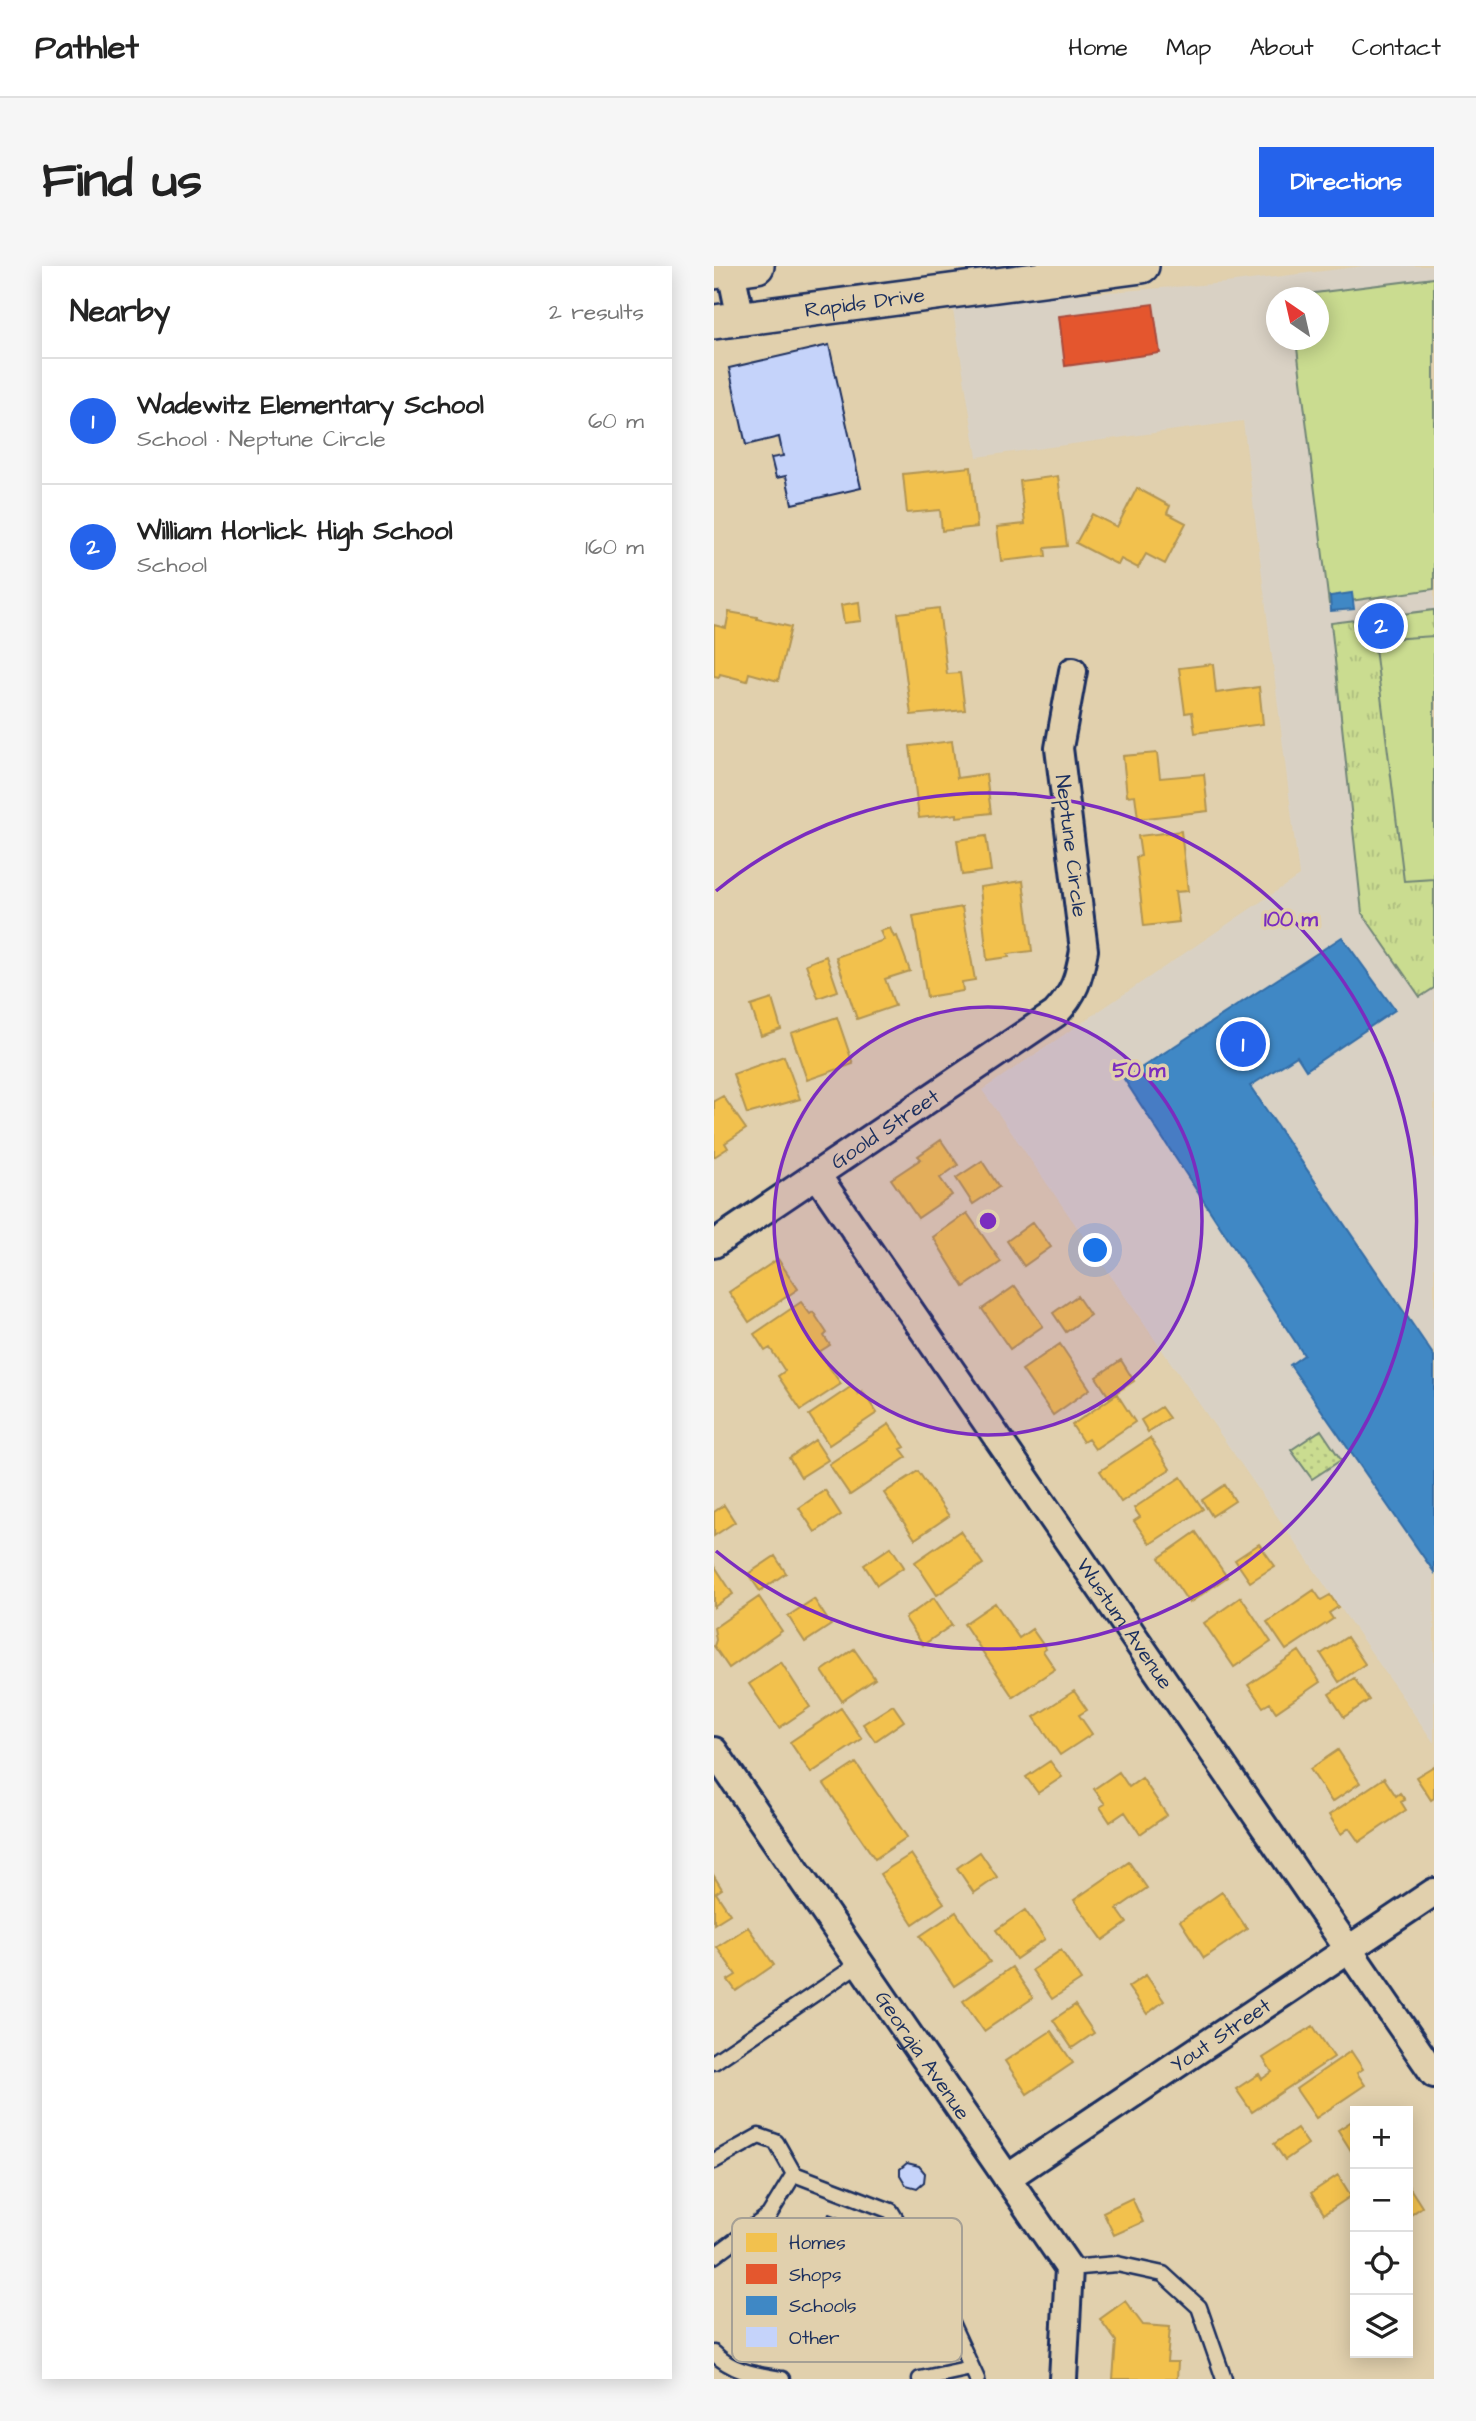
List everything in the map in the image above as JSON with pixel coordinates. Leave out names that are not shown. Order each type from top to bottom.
[{"type":"street","name":"Rapids Drive","points":[[727,321],[1142,266]]},
{"type":"street","points":[[727,321],[733,268]]},
{"type":"street","name":"Neptune Circle","points":[[1055,1014],[1070,998],[1080,974],[1083,950],[1059,748],[1073,671]]},
{"type":"street","name":"Goold Street","points":[[714,1244],[1055,1014]]},
{"type":"street","name":"Wustum Avenue","points":[[817,1175],[1434,2074]]},
{"type":"street","name":"Georgia Avenue","points":[[714,1751],[1069,2268]]},
{"type":"street","name":"Yout Street","points":[[1007,2178],[1434,1892]]},
{"type":"street","points":[[1063,2379],[1069,2268]]},
{"type":"lane","points":[[714,2062],[860,1963]]},
{"type":"lane","points":[[714,2161],[759,2136],[776,2142],[794,2174],[891,2211],[895,2218]]},
{"type":"lane","points":[[766,2218],[794,2174]]},
{"type":"lane","points":[[714,2256],[732,2243]]},
{"type":"lane","points":[[1069,2268],[1117,2264],[1163,2274],[1199,2307],[1224,2379]]},
{"type":"lane","points":[[920,2379],[974,2373],[962,2347]]},
{"type":"lane","points":[[714,2353],[747,2374],[782,2379]]},
{"type":"shaded area","points":[[1364,266],[1434,266],[1434,1743],[982,1090],[1299,876],[1243,421],[977,457],[952,304],[1226,283]]},
{"type":"green space","points":[[1434,278],[1434,589],[1329,604],[1297,350],[1329,350],[1329,291]]},
{"type":"green space","points":[[1434,610],[1434,988],[1420,997],[1362,913],[1331,623]]},
{"type":"green space","points":[[1434,636],[1434,879],[1404,881],[1374,640]]},
{"type":"green space","points":[[1321,1430],[1341,1460],[1312,1479],[1291,1450]]},
{"type":"building: Homes","points":[[971,467],[977,527],[942,531],[940,510],[907,513],[903,474]]},
{"type":"building: Homes","points":[[1058,476],[1067,546],[1045,548],[1046,556],[1001,561],[997,527],[1025,524],[1020,481]]},
{"type":"building: Homes","points":[[1137,488],[1170,506],[1167,513],[1186,523],[1165,564],[1146,554],[1138,568],[1121,559],[1118,565],[1076,543],[1092,514],[1117,527]]},
{"type":"building: Homes","points":[[859,602],[861,621],[844,623],[841,605]]},
{"type":"building: Homes","points":[[939,608],[947,674],[960,673],[965,710],[911,715],[898,613]]},
{"type":"building: Homes","points":[[729,612],[791,627],[778,681],[749,673],[747,681],[720,674],[719,677],[714,676],[714,625],[726,628]]},
{"type":"building: Homes","points":[[1213,664],[1216,693],[1259,687],[1263,724],[1195,733],[1192,712],[1185,713],[1179,668]]},
{"type":"building: Homes","points":[[952,741],[957,778],[986,774],[991,813],[919,818],[910,746]]},
{"type":"building: Homes","points":[[1157,753],[1160,778],[1204,774],[1208,811],[1138,819],[1135,795],[1127,796],[1123,756]]},
{"type":"building: Homes","points":[[1181,831],[1188,891],[1175,892],[1179,922],[1144,926],[1136,857],[1141,856],[1138,836]]},
{"type":"building: Homes","points":[[986,836],[991,871],[962,875],[957,840]]},
{"type":"building: Homes","points":[[1023,881],[1032,951],[987,960],[980,887]]},
{"type":"building: Homes","points":[[962,907],[975,980],[962,982],[963,991],[927,997],[913,916]]},
{"type":"building: Homes","points":[[890,928],[894,937],[897,936],[910,971],[885,979],[895,1006],[857,1019],[836,957],[884,940],[880,931]]},
{"type":"building: Homes","points":[[826,956],[838,991],[818,998],[806,964]]},
{"type":"building: Homes","points":[[772,999],[781,1029],[761,1036],[751,1006]]},
{"type":"building: Homes","points":[[837,1017],[853,1064],[807,1080],[791,1033]]},
{"type":"building: Homes","points":[[784,1056],[800,1099],[747,1114],[733,1074]]},
{"type":"building: Homes","points":[[723,1096],[746,1129],[725,1143],[728,1148],[714,1157],[714,1101]]},
{"type":"building: Homes","points":[[941,1140],[958,1165],[940,1178],[952,1195],[918,1218],[891,1179],[921,1159],[918,1156]]},
{"type":"building: Homes","points":[[982,1161],[999,1187],[973,1204],[956,1178]]},
{"type":"building: Homes","points":[[967,1213],[1001,1262],[964,1287],[933,1237]]},
{"type":"building: Homes","points":[[1033,1222],[1051,1247],[1024,1266],[1007,1241]]},
{"type":"building: Homes","points":[[778,1259],[798,1289],[749,1322],[729,1292]]},
{"type":"building: Homes","points":[[1015,1286],[1043,1326],[1010,1349],[982,1309]]},
{"type":"building: Homes","points":[[1077,1296],[1090,1315],[1066,1332],[1053,1313]]},
{"type":"building: Homes","points":[[801,1302],[810,1314],[813,1312],[827,1333],[824,1336],[830,1345],[819,1352],[841,1384],[801,1410],[778,1376],[785,1371],[770,1348],[765,1351],[754,1334]]},
{"type":"building: Homes","points":[[1060,1344],[1090,1389],[1053,1415],[1022,1370]]},
{"type":"building: Homes","points":[[1121,1360],[1134,1381],[1109,1397],[1096,1377]]},
{"type":"building: Homes","points":[[852,1386],[858,1394],[862,1391],[877,1413],[829,1445],[809,1415]]},
{"type":"building: Homes","points":[[1117,1394],[1135,1422],[1095,1449],[1088,1439],[1083,1442],[1072,1425]]},
{"type":"building: Homes","points":[[1161,1407],[1169,1418],[1148,1432],[1141,1420]]},
{"type":"building: Homes","points":[[889,1424],[905,1447],[901,1449],[907,1457],[850,1495],[829,1464]]},
{"type":"building: Homes","points":[[1150,1438],[1170,1469],[1121,1502],[1100,1471]]},
{"type":"building: Homes","points":[[815,1440],[828,1460],[801,1477],[789,1458]]},
{"type":"building: Homes","points":[[918,1471],[949,1516],[915,1539],[884,1493]]},
{"type":"building: Homes","points":[[1181,1477],[1203,1509],[1150,1544],[1134,1521],[1140,1517],[1134,1508]]},
{"type":"building: Homes","points":[[1225,1485],[1235,1501],[1212,1516],[1202,1500]]},
{"type":"building: Homes","points":[[825,1490],[841,1515],[815,1532],[799,1508]]},
{"type":"building: Homes","points":[[724,1505],[735,1522],[714,1536],[714,1512]]},
{"type":"building: Homes","points":[[960,1531],[983,1564],[937,1595],[915,1562]]},
{"type":"building: Homes","points":[[1196,1532],[1227,1577],[1189,1603],[1159,1558]]},
{"type":"building: Homes","points":[[1259,1544],[1275,1566],[1250,1582],[1235,1560]]},
{"type":"building: Homes","points":[[891,1547],[904,1567],[877,1585],[864,1565]]},
{"type":"building: Homes","points":[[775,1556],[786,1573],[760,1591],[748,1574]]},
{"type":"building: Homes","points":[[714,1565],[733,1594],[714,1607]]},
{"type":"building: Homes","points":[[1314,1590],[1321,1600],[1330,1595],[1338,1607],[1329,1613],[1333,1619],[1286,1650],[1267,1622]]},
{"type":"building: Homes","points":[[759,1597],[782,1631],[729,1668],[714,1646],[714,1628]]},
{"type":"building: Homes","points":[[1241,1597],[1271,1642],[1234,1667],[1204,1623]]},
{"type":"building: Homes","points":[[934,1598],[952,1625],[923,1645],[905,1618]]},
{"type":"building: Homes","points":[[814,1599],[831,1625],[805,1642],[788,1616]]},
{"type":"building: Homes","points":[[995,1603],[1019,1638],[1032,1629],[1046,1649],[1043,1651],[1055,1669],[1013,1697],[964,1624]]},
{"type":"building: Homes","points":[[1347,1637],[1365,1664],[1339,1682],[1321,1654]]},
{"type":"building: Homes","points":[[854,1649],[875,1679],[842,1701],[822,1671]]},
{"type":"building: Homes","points":[[1299,1651],[1320,1682],[1276,1712],[1270,1703],[1263,1707],[1248,1685]]},
{"type":"building: Homes","points":[[781,1662],[810,1707],[779,1728],[749,1684]]},
{"type":"building: Homes","points":[[1354,1678],[1369,1700],[1344,1717],[1329,1694]]},
{"type":"building: Homes","points":[[1074,1691],[1087,1710],[1079,1715],[1092,1734],[1060,1755],[1034,1717]]},
{"type":"building: Homes","points":[[893,1705],[904,1721],[875,1741],[863,1724]]},
{"type":"building: Homes","points":[[841,1708],[862,1739],[811,1773],[790,1742]]},
{"type":"building: Homes","points":[[1338,1750],[1360,1783],[1332,1802],[1310,1769]]},
{"type":"building: Homes","points":[[1050,1761],[1062,1777],[1038,1793],[1026,1777]]},
{"type":"building: Homes","points":[[856,1763],[907,1837],[875,1859],[824,1784]]},
{"type":"building: Homes","points":[[1434,1766],[1434,1798],[1431,1800],[1416,1777]]},
{"type":"building: Homes","points":[[1119,1772],[1129,1787],[1142,1778],[1167,1815],[1140,1834],[1125,1812],[1110,1822],[1100,1807],[1105,1804],[1094,1789]]},
{"type":"building: Homes","points":[[1384,1778],[1396,1796],[1400,1793],[1405,1800],[1401,1802],[1406,1810],[1359,1842],[1349,1828],[1341,1834],[1329,1815]]},
{"type":"building: Homes","points":[[980,1852],[997,1877],[974,1893],[957,1868]]},
{"type":"building: Homes","points":[[911,1854],[944,1903],[913,1924],[880,1874]]},
{"type":"building: Homes","points":[[1129,1862],[1147,1888],[1117,1909],[1127,1923],[1103,1940],[1074,1900]]},
{"type":"building: Homes","points":[[714,1876],[722,1889],[716,1893],[730,1914],[714,1924]]},
{"type":"building: Homes","points":[[1222,1892],[1247,1929],[1204,1958],[1180,1921]]},
{"type":"building: Homes","points":[[1025,1910],[1045,1939],[1016,1959],[996,1930]]},
{"type":"building: Homes","points":[[956,1912],[990,1962],[954,1986],[920,1936]]},
{"type":"building: Homes","points":[[748,1927],[774,1965],[736,1991],[728,1980],[736,1975],[717,1947]]},
{"type":"building: Homes","points":[[1061,1950],[1081,1980],[1052,1999],[1032,1970]]},
{"type":"building: Homes","points":[[1012,1967],[1033,1998],[984,2031],[963,2001]]},
{"type":"building: Homes","points":[[1146,1975],[1164,2001],[1147,2014],[1128,1987]]},
{"type":"building: Homes","points":[[1075,2005],[1094,2033],[1072,2048],[1053,2020]]},
{"type":"building: Homes","points":[[1313,2026],[1334,2057],[1252,2112],[1236,2089],[1259,2074],[1262,2079],[1272,2072],[1263,2058]]},
{"type":"building: Homes","points":[[1051,2031],[1073,2063],[1027,2094],[1005,2061]]},
{"type":"building: Homes","points":[[1351,2051],[1363,2069],[1357,2073],[1365,2085],[1316,2118],[1296,2089]]},
{"type":"building: Homes","points":[[1350,2122],[1350,2149],[1338,2130]]},
{"type":"building: Homes","points":[[1297,2128],[1308,2144],[1285,2160],[1274,2144]]},
{"type":"building: Homes","points":[[1338,2175],[1350,2197],[1324,2214],[1311,2193]]},
{"type":"building: Homes","points":[[1413,2193],[1422,2207],[1413,2213]]},
{"type":"building: Homes","points":[[1132,2198],[1143,2222],[1114,2235],[1103,2212]]},
{"type":"building: Homes","points":[[1125,2301],[1143,2325],[1170,2327],[1167,2362],[1178,2362],[1177,2379],[1113,2379],[1116,2341],[1100,2319]]},
{"type":"building: Shops","points":[[1153,304],[1160,353],[1065,366],[1059,316]]},
{"type":"building: Schools","points":[[1352,593],[1354,609],[1331,611],[1330,596]]},
{"type":"building: Schools","points":[[1342,937],[1395,1010],[1306,1070],[1297,1056],[1250,1086],[1434,1356],[1434,1572],[1290,1365],[1304,1355],[1124,1079]]},
{"type":"building: Other","points":[[829,345],[861,488],[792,504],[786,476],[776,478],[771,458],[783,456],[779,437],[746,445],[729,368]]},
{"type":"building: Other","points":[[907,2163],[919,2166],[925,2173],[924,2182],[917,2188],[906,2185],[900,2175],[900,2169]]},
{"type":"place","name":"William Horlick High School","points":[[1381,626]]},
{"type":"place","name":"Wadewitz Elementary School","points":[[1243,1044]]}]
